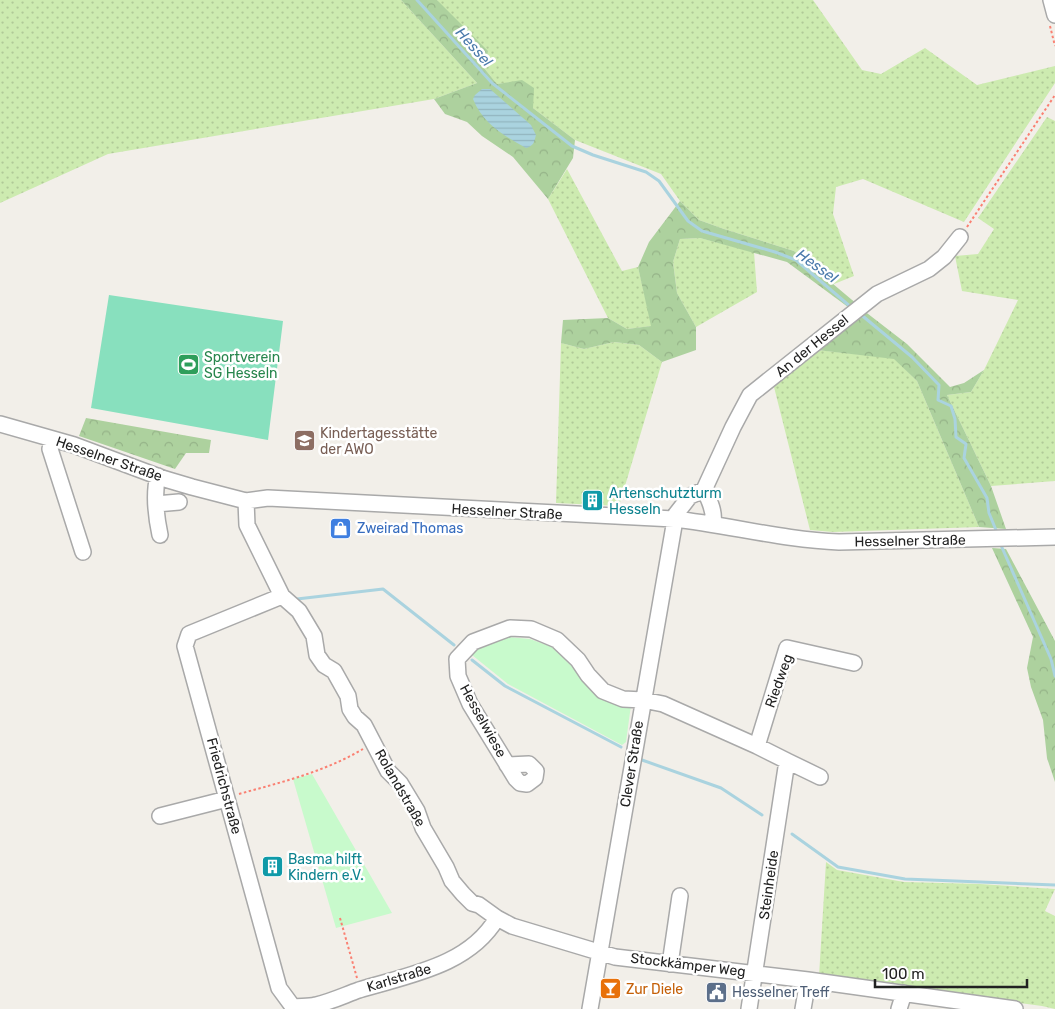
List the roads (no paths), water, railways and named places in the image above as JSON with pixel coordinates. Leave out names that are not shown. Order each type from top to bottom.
[{"type":"street","points":[[1051,0],[1055,15]]},
{"type":"street","name":"An der Hessel","points":[[704,490],[750,395],[877,294],[929,269],[944,257],[960,237]]},
{"type":"street","name":"Hesselner Straße","points":[[0,424],[52,439],[192,487],[246,501],[268,498],[674,520],[713,524],[818,542],[895,542],[1055,537]]},
{"type":"street","points":[[52,439],[50,449],[83,552]]},
{"type":"street","points":[[158,476],[155,486],[160,534]]},
{"type":"street","points":[[674,520],[679,508],[690,496],[704,490],[710,502],[714,519],[713,524]]},
{"type":"street","name":"Rolandstraße","points":[[246,501],[247,525],[282,596],[298,611],[314,636],[318,654],[324,665],[334,671],[348,696],[350,708],[355,717],[364,725],[388,771],[400,783],[417,811],[423,828],[457,887],[472,903],[479,905],[512,926],[600,952]]},
{"type":"street","points":[[156,504],[179,502]]},
{"type":"street","name":"Clever Straße","points":[[590,1009],[674,520]]},
{"type":"street","name":"Friedrichstraße","points":[[282,596],[189,634],[185,646],[279,988],[293,1007],[316,1007]]},
{"type":"street","name":"Hesselwiese","points":[[507,765],[470,704],[458,676],[457,659],[471,643],[510,628],[531,630],[556,640],[578,660],[588,676],[603,691],[623,699],[643,700]]},
{"type":"street","name":"Riedweg","points":[[757,746],[787,648],[854,663]]},
{"type":"street","points":[[643,700],[663,704],[757,746],[820,777]]},
{"type":"street","name":"Steinheide","points":[[749,1009],[787,761]]},
{"type":"street","points":[[160,816],[227,798]]},
{"type":"street","points":[[670,964],[680,896]]},
{"type":"street","name":"Karlstraße","points":[[316,1007],[360,990],[421,973],[444,964],[464,952],[490,931],[497,918]]},
{"type":"street","name":"Stockkämper Weg","points":[[600,952],[670,964],[756,973],[904,993],[951,1004],[1015,1009]]},
{"type":"street","points":[[803,1009],[808,980]]},
{"type":"street","points":[[899,1009],[904,993]]},
{"type":"water","points":[[482,89],[490,89],[531,125],[536,135],[532,145],[526,148],[488,122],[477,108],[473,99]]},
{"type":"waterway","name":"Hessel","points":[[417,0],[492,83],[572,146],[593,155],[646,172],[659,181],[688,221],[702,231],[796,260],[852,308]]},
{"type":"waterway","name":"Hessel","points":[[859,313],[912,357],[939,385],[938,400],[951,406],[955,419],[956,437],[966,444],[964,458],[987,498],[989,513],[998,535]]},
{"type":"waterway","name":"Hessel","points":[[1000,543],[1051,659],[1055,676]]},
{"type":"waterway","points":[[297,599],[383,589],[454,645]]},
{"type":"waterway","points":[[472,660],[505,686],[621,747]]},
{"type":"waterway","points":[[642,760],[721,788],[762,815]]},
{"type":"waterway","points":[[792,834],[838,867],[905,879],[1055,885]]},
{"type":"place","name":"Sportverein SG Hesseln","points":[[188,365]]},
{"type":"place","name":"Kindertagesstätte der AWO","points":[[304,441]]},
{"type":"place","name":"Artenschutzturm Hesseln","points":[[593,501]]},
{"type":"place","name":"Zweirad Thomas","points":[[341,528]]},
{"type":"place","name":"Basma hilft Kindern e.V.","points":[[272,867]]},
{"type":"place","name":"Zur Diele","points":[[610,989]]},
{"type":"place","name":"Hesselner Treff","points":[[716,992]]}]
